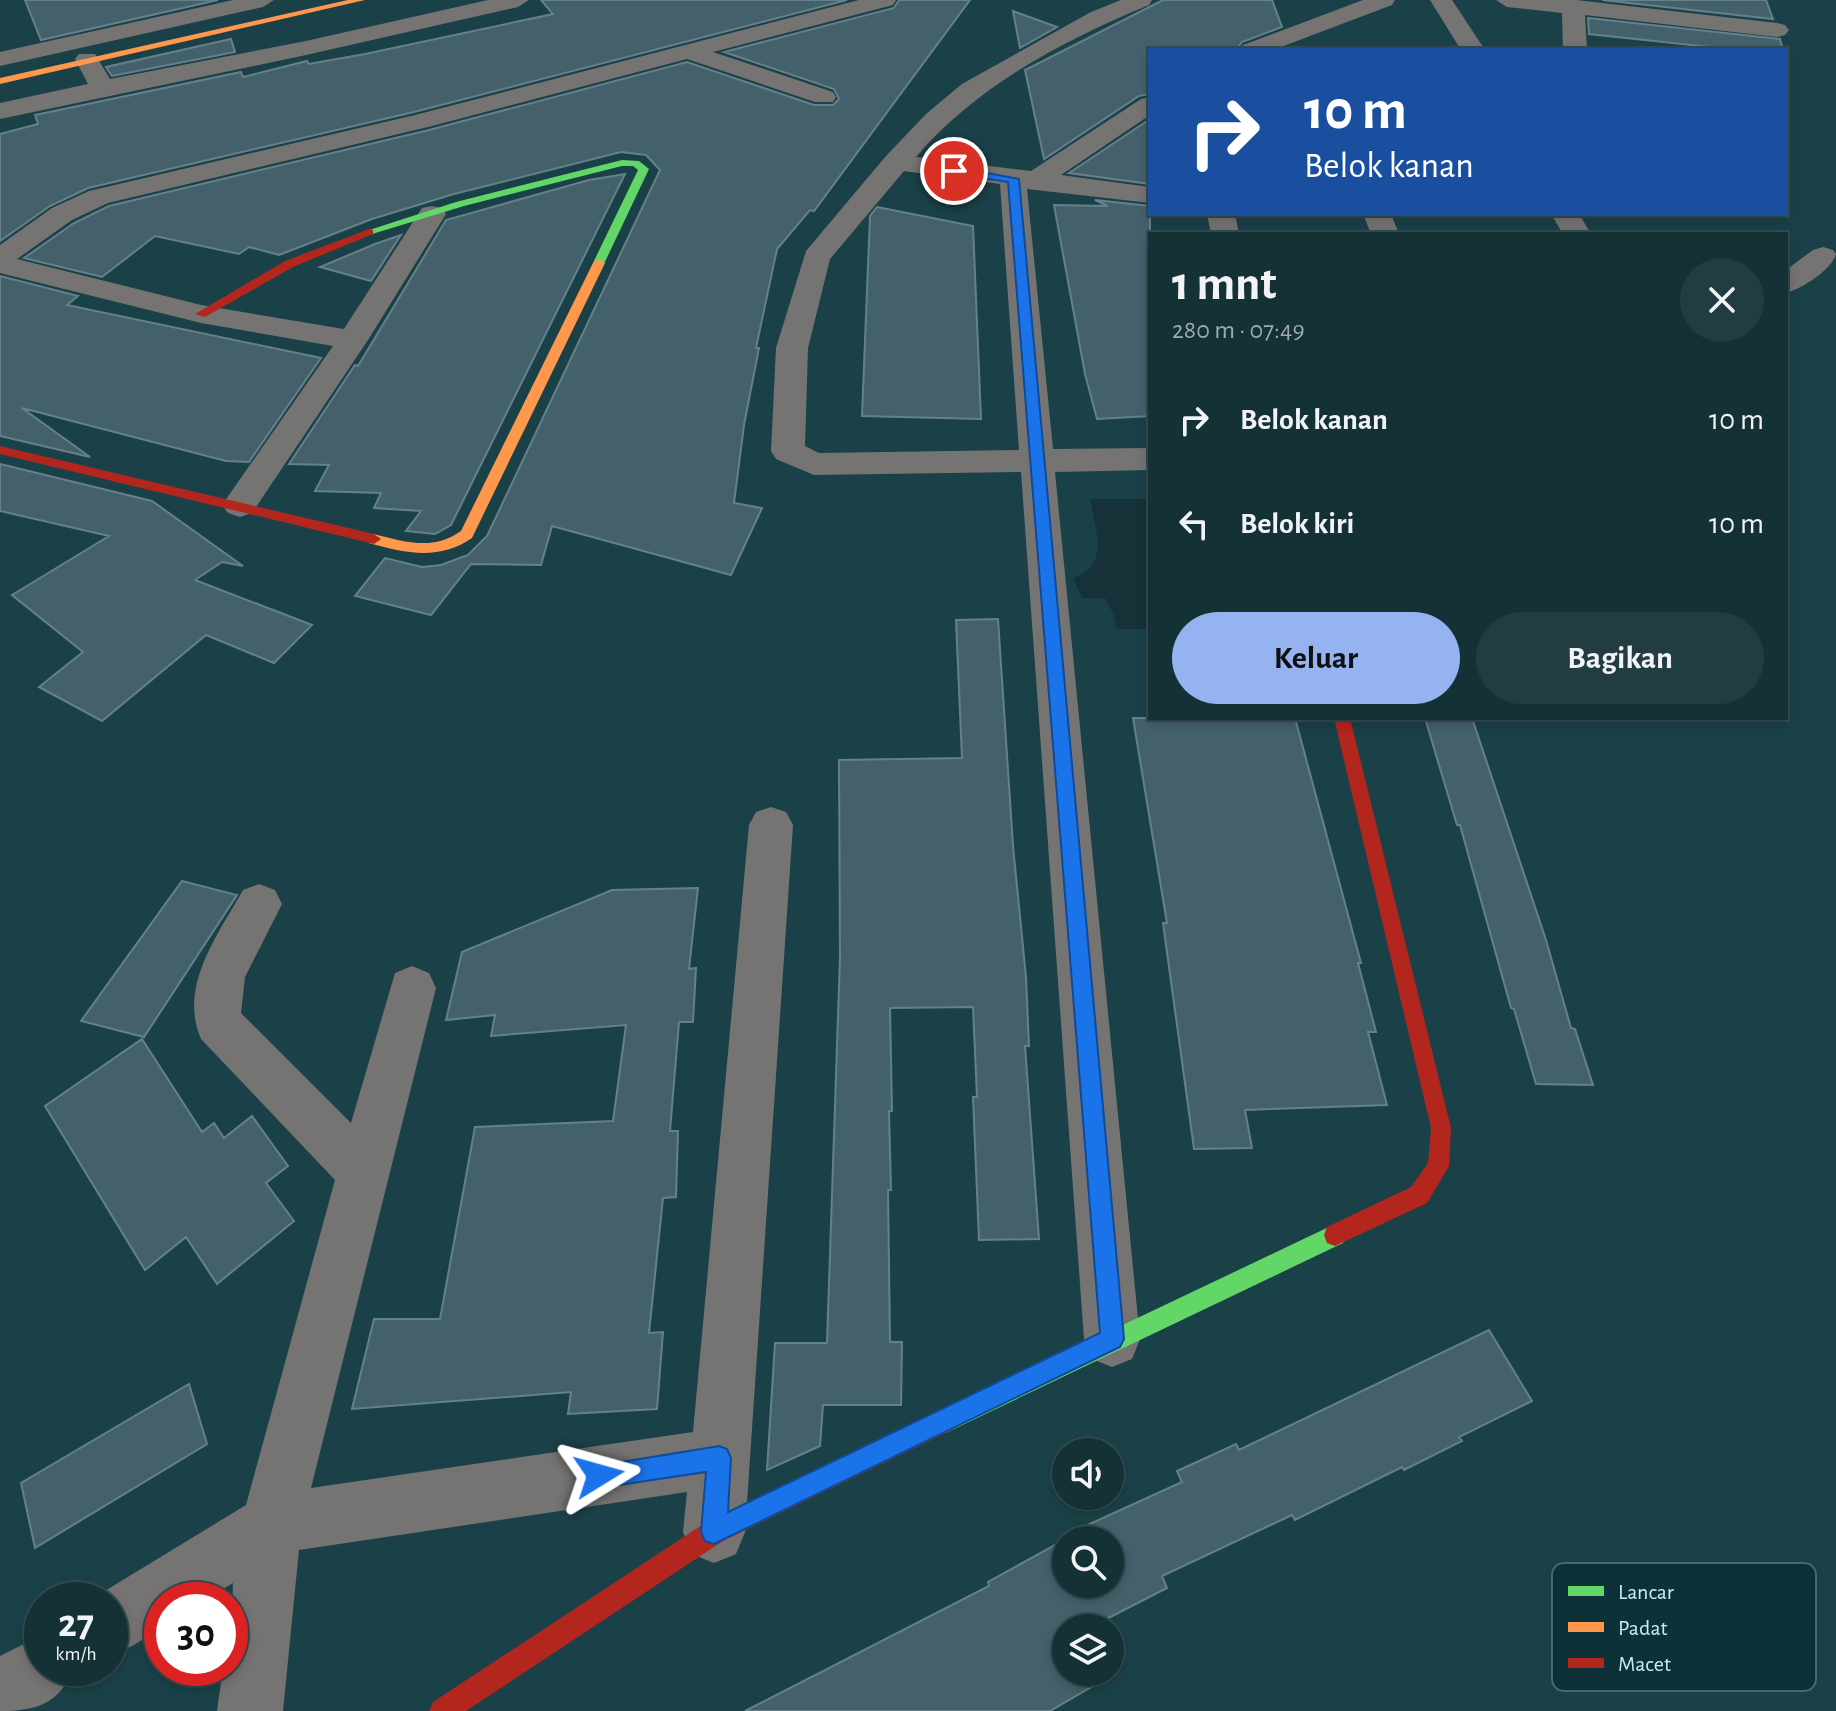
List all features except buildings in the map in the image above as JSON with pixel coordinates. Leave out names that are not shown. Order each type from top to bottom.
[{"type":"street","points":[[0,59],[263,0]]},
{"type":"street","points":[[0,81],[360,0]]},
{"type":"street","points":[[0,111],[306,48],[518,0]]},
{"type":"street","points":[[0,261],[62,214],[99,197],[419,122],[885,0]]},
{"type":"street","points":[[1141,0],[1099,17],[971,89],[935,119],[895,162],[816,257],[792,348],[788,451],[814,464],[1148,459]]},
{"type":"street","points":[[1256,48],[1384,0]]},
{"type":"street","points":[[1441,0],[1472,48]]},
{"type":"street","points":[[1507,0],[1777,30]]},
{"type":"street","points":[[1700,0],[1708,23]]},
{"type":"street","points":[[1573,6],[1575,48]]},
{"type":"street","points":[[689,52],[824,97]]},
{"type":"street","points":[[87,59],[102,88]]},
{"type":"street","points":[[1023,181],[1148,105]]},
{"type":"street","points":[[895,162],[1148,195]]},
{"type":"street","points":[[0,450],[423,551],[439,551],[467,534],[644,169],[635,163],[622,163],[432,214],[306,256],[201,314]]},
{"type":"street","points":[[1023,181],[1039,463],[1112,1339]]},
{"type":"street","points":[[240,505],[353,340],[432,214]]},
{"type":"street","points":[[1788,282],[1823,256]]},
{"type":"street","points":[[0,261],[201,314],[353,340]]},
{"type":"street","points":[[442,1711],[714,1532],[1112,1339],[1419,1195],[1438,1166],[1441,1128],[1342,720]]},
{"type":"street","points":[[714,1532],[771,825]]},
{"type":"street","points":[[259,904],[217,987],[214,1007],[218,1023],[364,1172]]},
{"type":"street","points":[[250,1711],[271,1524],[412,988]]},
{"type":"street","points":[[128,1613],[271,1524],[719,1458]]},
{"type":"street","points":[[0,1693],[24,1678]]},
{"type":"water","points":[[1090,499],[1148,499],[1148,629],[1117,629],[1105,598],[1082,598],[1073,578],[1092,565],[1098,545]]},
{"type":"traffic: fast","points":[[369,232],[460,204],[622,163],[635,163],[644,169],[599,263]]},
{"type":"traffic: fast","points":[[946,1421],[1335,1235]]},
{"type":"traffic: slow","points":[[0,81],[360,0]]},
{"type":"traffic: slow","points":[[374,539],[411,548],[434,549],[456,542],[467,534],[599,263]]},
{"type":"traffic: jam","points":[[201,314],[289,264],[369,232]]},
{"type":"traffic: jam","points":[[0,450],[374,539]]},
{"type":"traffic: jam","points":[[1335,1235],[1419,1195],[1438,1166],[1441,1128],[1342,720]]},
{"type":"traffic: jam","points":[[442,1711],[714,1532],[946,1421]]},
{"type":"route","points":[[599,1475],[719,1458],[714,1532],[1112,1339],[1013,179],[954,171]]}]
